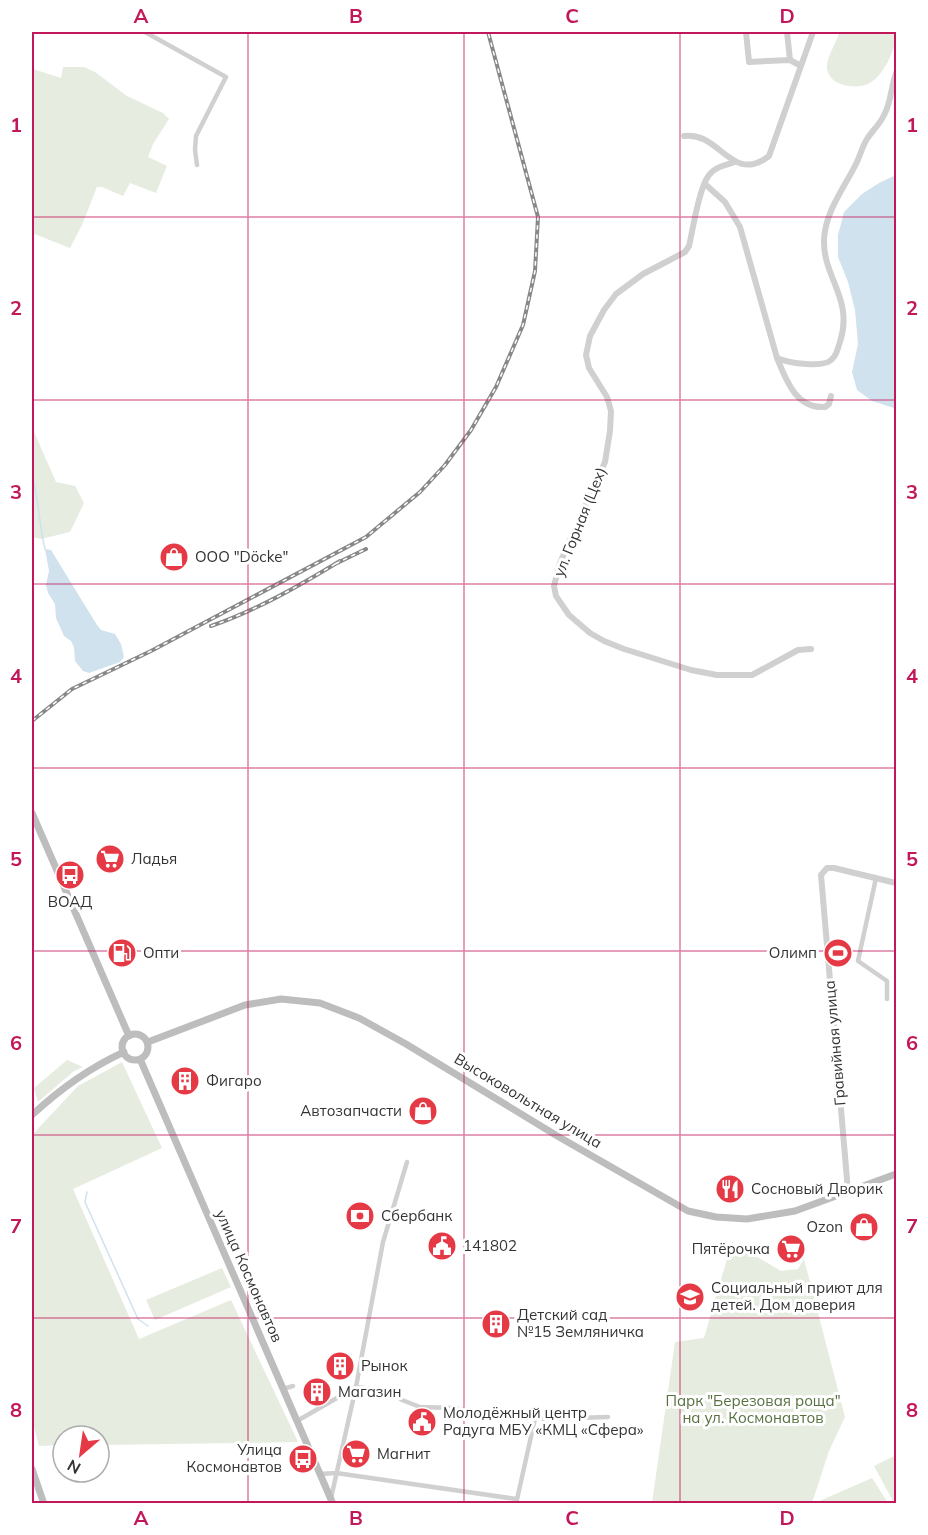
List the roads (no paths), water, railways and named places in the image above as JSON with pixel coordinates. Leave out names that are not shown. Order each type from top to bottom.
[{"type":"main road","points":[[32,813],[129,1035]]},
{"type":"main road","name":"Высоковольтная улица","points":[[148,1042],[245,1005],[281,999],[320,1003],[359,1018],[406,1044],[559,1137],[688,1211],[716,1217],[747,1219],[795,1211],[897,1174]]},
{"type":"main road","points":[[138,1034],[148,1042],[148,1052],[140,1059],[130,1059],[124,1052],[123,1044],[129,1035],[138,1034]]},
{"type":"main road","points":[[32,1115],[72,1080],[124,1052]]},
{"type":"main road","name":"улица Космонавтов","points":[[140,1059],[332,1501]]},
{"type":"main road","points":[[32,1468],[44,1503]]},
{"type":"street","points":[[145,32],[226,76],[196,136],[197,165]]},
{"type":"street","points":[[746,32],[749,62],[790,60],[801,66]]},
{"type":"street","points":[[787,32],[790,60]]},
{"type":"street","points":[[684,136],[695,135],[704,138],[735,162],[746,165],[758,164],[769,156],[813,32]]},
{"type":"street","points":[[777,358],[823,365],[835,357],[844,329],[844,306],[825,253],[826,228],[833,207],[864,144],[883,118],[897,73]]},
{"type":"street","points":[[735,162],[720,166],[709,175],[705,184],[725,202],[740,227],[785,380],[802,401],[810,406],[825,407],[829,404],[831,396]]},
{"type":"street","name":"ул. Горная (Цех)","points":[[705,184],[689,246],[685,252],[643,274],[616,294],[590,336],[586,355],[588,368],[607,397],[611,411],[610,431],[605,462],[560,563],[554,586],[556,596],[569,615],[590,633],[604,641],[691,670],[717,675],[752,675],[798,650],[811,649]]},
{"type":"street","name":"Гравийная улица","points":[[848,1191],[821,881],[823,872],[827,868],[876,878]]},
{"type":"street","points":[[886,999],[887,981],[858,961],[876,878],[897,883]]},
{"type":"street","points":[[332,1501],[383,1242],[406,1162]]},
{"type":"street","points":[[283,1389],[293,1386]]},
{"type":"street","points":[[297,1421],[356,1387],[390,1391],[402,1400],[420,1407],[453,1408],[490,1414],[536,1414],[543,1419],[608,1418]]},
{"type":"street","points":[[320,1474],[336,1473],[516,1501],[536,1414]]},
{"type":"water","points":[[896,175],[896,407],[894,408],[872,401],[857,390],[852,372],[858,344],[855,310],[848,282],[838,257],[838,235],[844,212],[862,194]]},
{"type":"water","points":[[45,549],[51,550],[101,630],[115,634],[121,644],[124,657],[120,662],[89,673],[83,671],[75,661],[74,647],[71,641],[64,636],[56,618],[55,604],[48,593],[46,585],[49,571]]},
{"type":"waterway","points":[[32,475],[45,549]]},
{"type":"waterway","points":[[87,1192],[85,1202],[138,1319],[148,1326]]},
{"type":"railway","points":[[32,721],[72,689],[151,651],[366,537],[420,492],[445,465],[471,430],[496,387],[523,325],[535,271],[538,217],[488,32]]},
{"type":"railway","points":[[335,564],[366,549]]},
{"type":"railway","points":[[211,626],[277,597],[340,561]]},
{"type":"place","name":"ООО \"Döcke\"","points":[[174,557]]},
{"type":"place","name":"Ладья","points":[[110,859]]},
{"type":"place","name":"ВОАД","points":[[70,875]]},
{"type":"place","name":"Опти","points":[[122,953]]},
{"type":"place","name":"Олимп","points":[[838,953]]},
{"type":"place","name":"Фигаро","points":[[185,1081]]},
{"type":"place","name":"Автозапчасти","points":[[423,1111]]},
{"type":"place","name":"Сосновый Дворик","points":[[730,1189]]},
{"type":"place","name":"Сбербанк","points":[[360,1216]]},
{"type":"place","name":"Ozon","points":[[864,1227]]},
{"type":"place","name":"141802","points":[[442,1246]]},
{"type":"place","name":"Пятёрочка","points":[[791,1249]]},
{"type":"place","name":"Социальный приют для детей. Дом доверия","points":[[690,1297]]},
{"type":"place","name":"Детский сад №15 Земляничка","points":[[496,1324]]},
{"type":"place","name":"Рынок","points":[[340,1366]]},
{"type":"place","name":"Магазин","points":[[317,1392]]},
{"type":"place","name":"Молодёжный центр Радуга МБУ «КМЦ «Сфера»","points":[[422,1422]]},
{"type":"place","name":"Магнит","points":[[356,1454]]},
{"type":"place","name":"Улица Космонавтов","points":[[303,1459]]},
{"type":"park label","name":"Парк \"Березовая роща\" на ул. Космонавтов","points":[[753,1410]]}]
